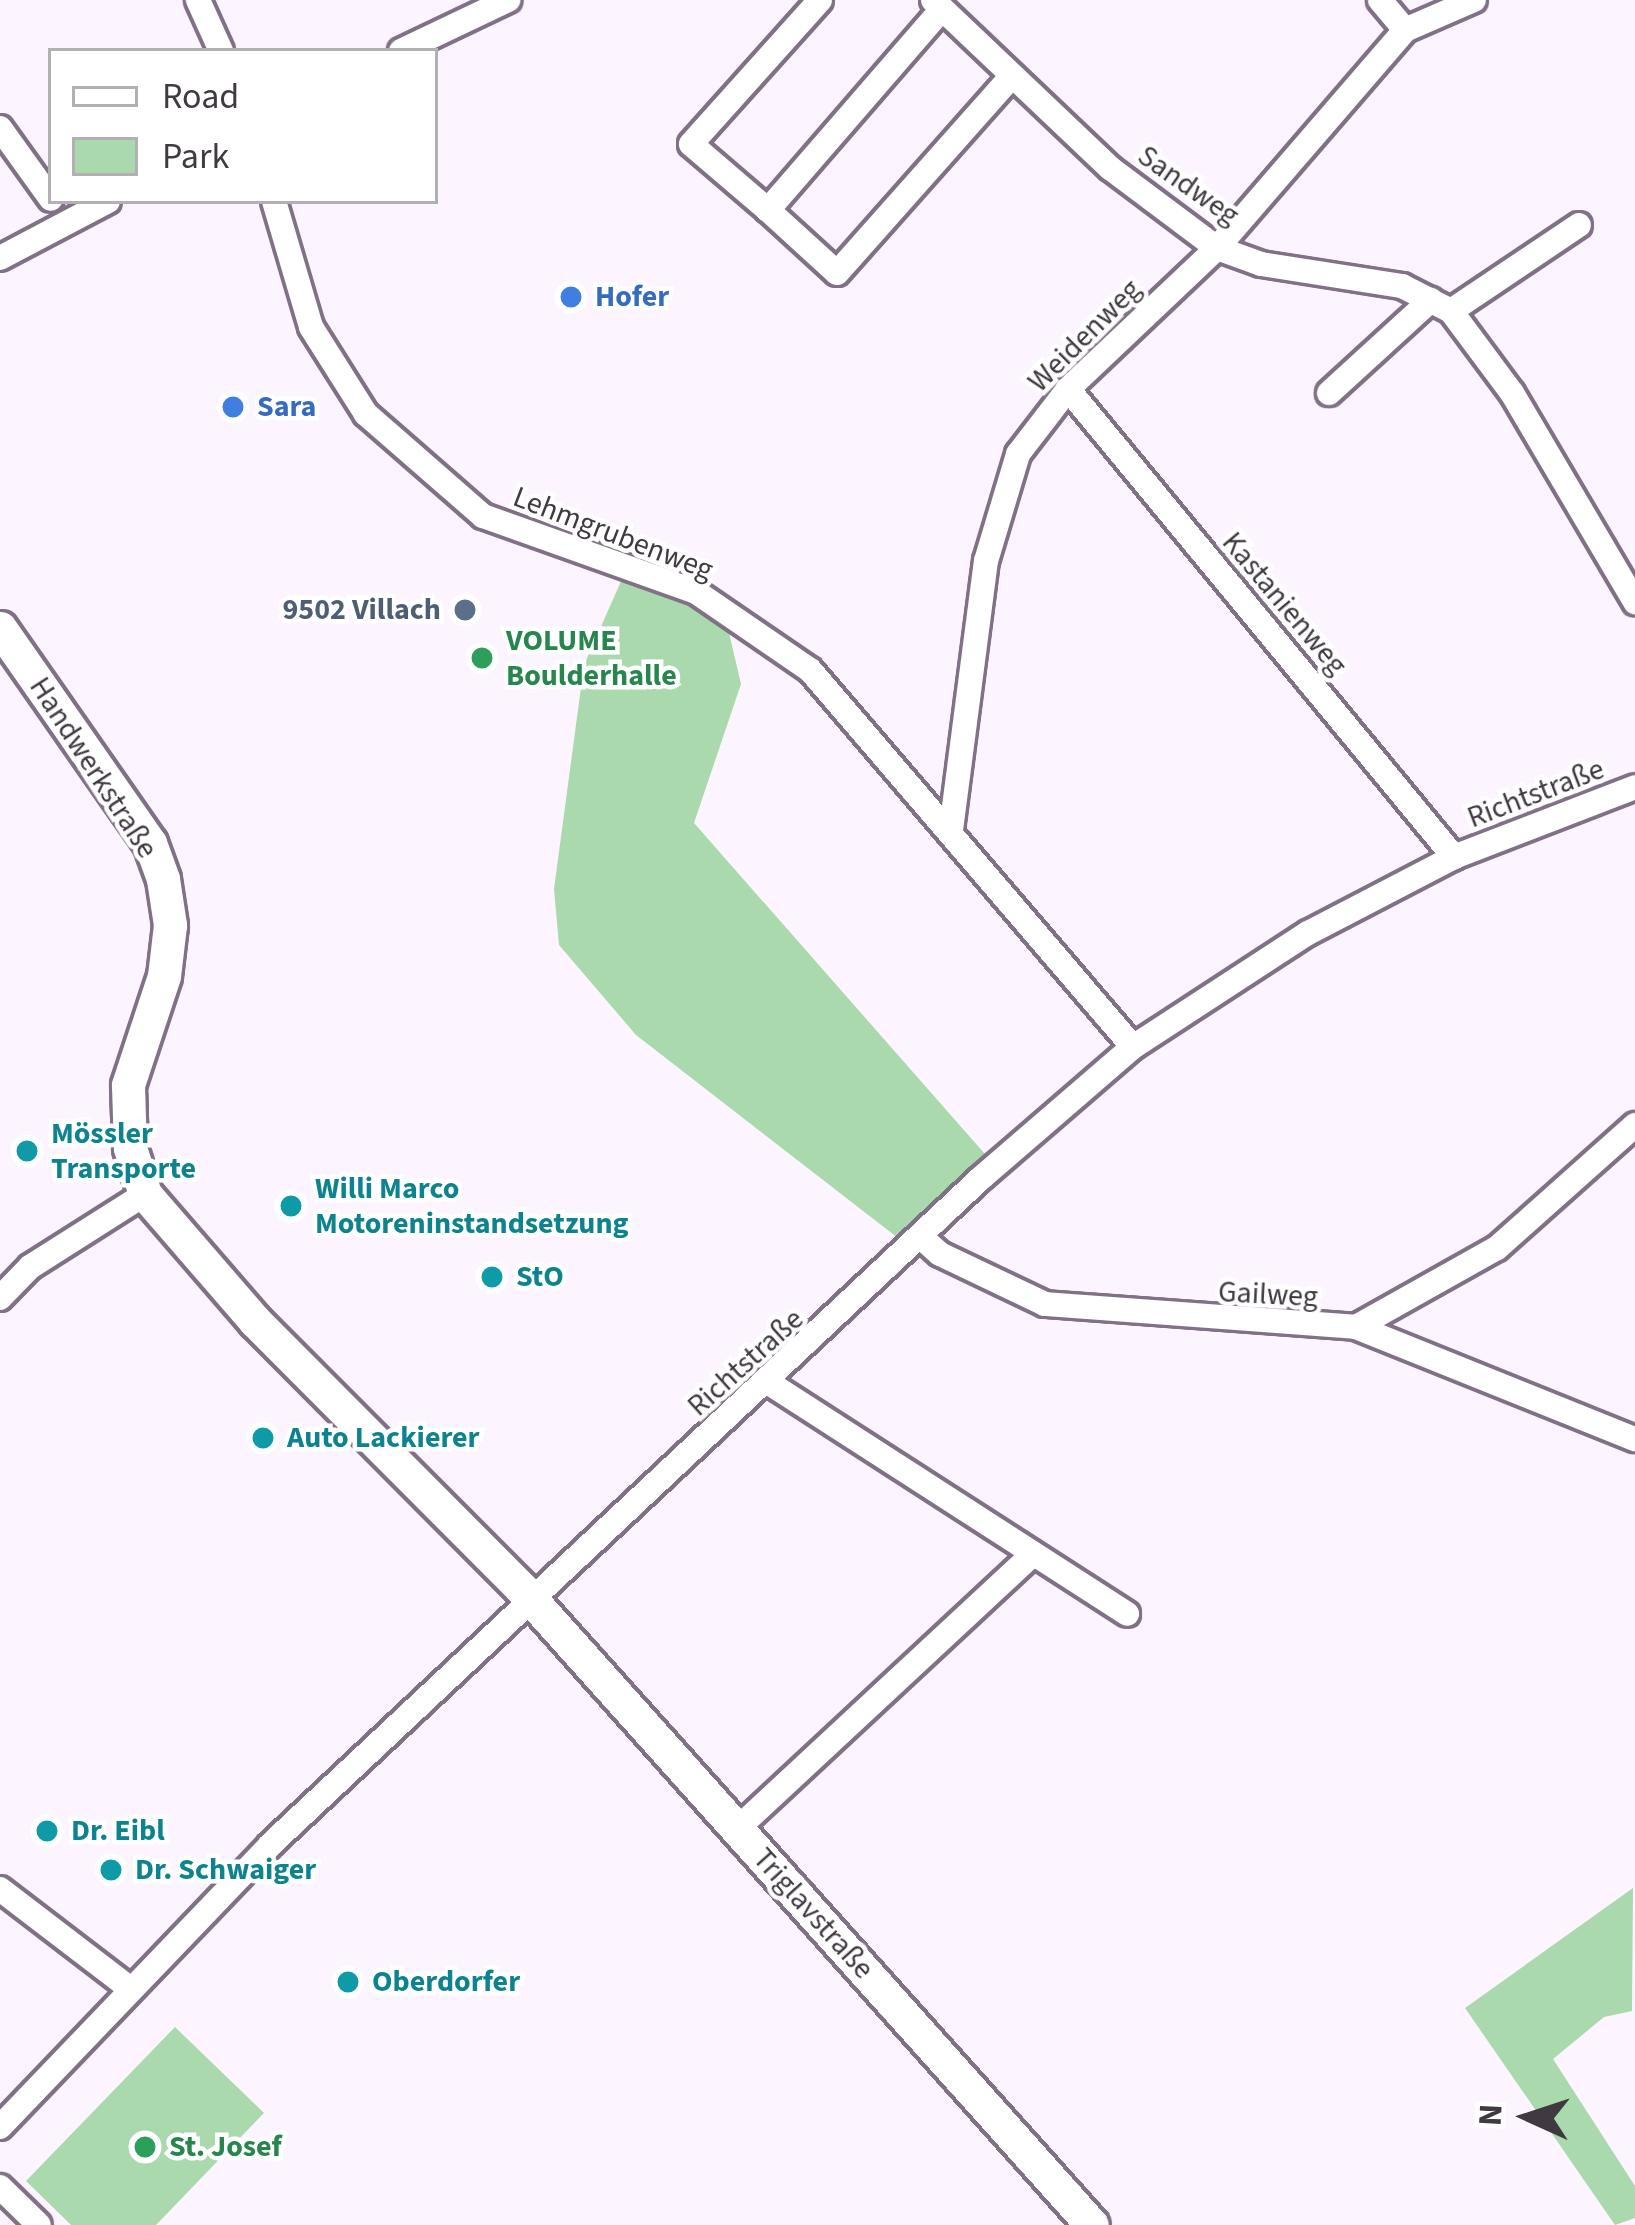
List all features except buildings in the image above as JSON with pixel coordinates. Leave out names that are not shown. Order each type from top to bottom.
[{"type":"street","points":[[198,0],[220,48]]},
{"type":"street","points":[[407,48],[508,0]]},
{"type":"street","points":[[820,0],[691,144],[836,273],[1011,77]]},
{"type":"street","points":[[1380,0],[1405,30]]},
{"type":"street","name":"Weidenweg","points":[[952,830],[986,561],[1018,454],[1068,389],[1217,248],[1405,30],[1474,0]]},
{"type":"street","name":"Sandweg","points":[[768,210],[938,4],[1110,167],[1217,248],[1261,264],[1402,286],[1441,306]]},
{"type":"street","points":[[0,128],[48,194]]},
{"type":"street","points":[[55,204],[69,222]]},
{"type":"street","points":[[0,258],[103,204]]},
{"type":"street","name":"Lehmgrubenweg","points":[[275,204],[311,327],[366,414],[483,516],[696,592],[810,670],[952,830],[1133,1047]]},
{"type":"street","points":[[1329,393],[1441,306],[1579,225]]},
{"type":"street","points":[[1441,306],[1512,393],[1635,602]]},
{"type":"street","name":"Kastanienweg","points":[[1068,389],[1454,857]]},
{"type":"street","name":"Handwerkstraße","points":[[0,628],[150,843],[163,879],[170,925],[164,976],[128,1085],[130,1148],[145,1194],[255,1321],[534,1604]]},
{"type":"street","name":"Richtstraße","points":[[0,2127],[127,1987],[921,1237],[1133,1047],[1308,933],[1454,857],[1635,787]]},
{"type":"street","name":"Gailweg","points":[[921,1237],[940,1254],[1045,1304],[1356,1327],[1497,1249],[1635,1125]]},
{"type":"street","points":[[0,1298],[30,1267],[145,1194]]},
{"type":"street","points":[[1356,1327],[1635,1439]]},
{"type":"street","points":[[769,1383],[1127,1614]]},
{"type":"street","points":[[736,1829],[1033,1554]]},
{"type":"street","name":"Triglavstraße","points":[[534,1604],[1092,2225]]},
{"type":"street","points":[[0,1888],[127,1987]]},
{"type":"street","points":[[0,2187],[39,2225]]},
{"type":"green space","points":[[622,579],[726,620],[741,684],[694,823],[992,1162],[907,1245],[636,1035],[559,945],[554,889],[584,665]]},
{"type":"green space","points":[[1633,1888],[1632,2011],[1604,2017],[1553,2059],[1635,2186],[1635,2218],[1615,2225],[1465,2008]]},
{"type":"green space","name":"St. Josef","points":[[175,2027],[264,2113],[156,2225],[71,2225],[26,2181]]},
{"type":"place","name":"Hofer","points":[[571,297]]},
{"type":"place","name":"Sara","points":[[233,407]]},
{"type":"place","name":"9502 Villach","points":[[465,610]]},
{"type":"place","name":"VOLUME Boulderhalle","points":[[482,658]]},
{"type":"place","name":"Mössler Transporte","points":[[27,1151]]},
{"type":"place","name":"Willi Marco Motoreninstandsetzung","points":[[291,1206]]},
{"type":"place","name":"StO","points":[[492,1277]]},
{"type":"place","name":"Auto Lackierer","points":[[263,1438]]},
{"type":"place","name":"Dr. Eibl","points":[[47,1831]]},
{"type":"place","name":"Dr. Schwaiger","points":[[111,1870]]},
{"type":"place","name":"Oberdorfer","points":[[348,1982]]},
{"type":"place","name":"St. Josef","points":[[145,2147]]}]
